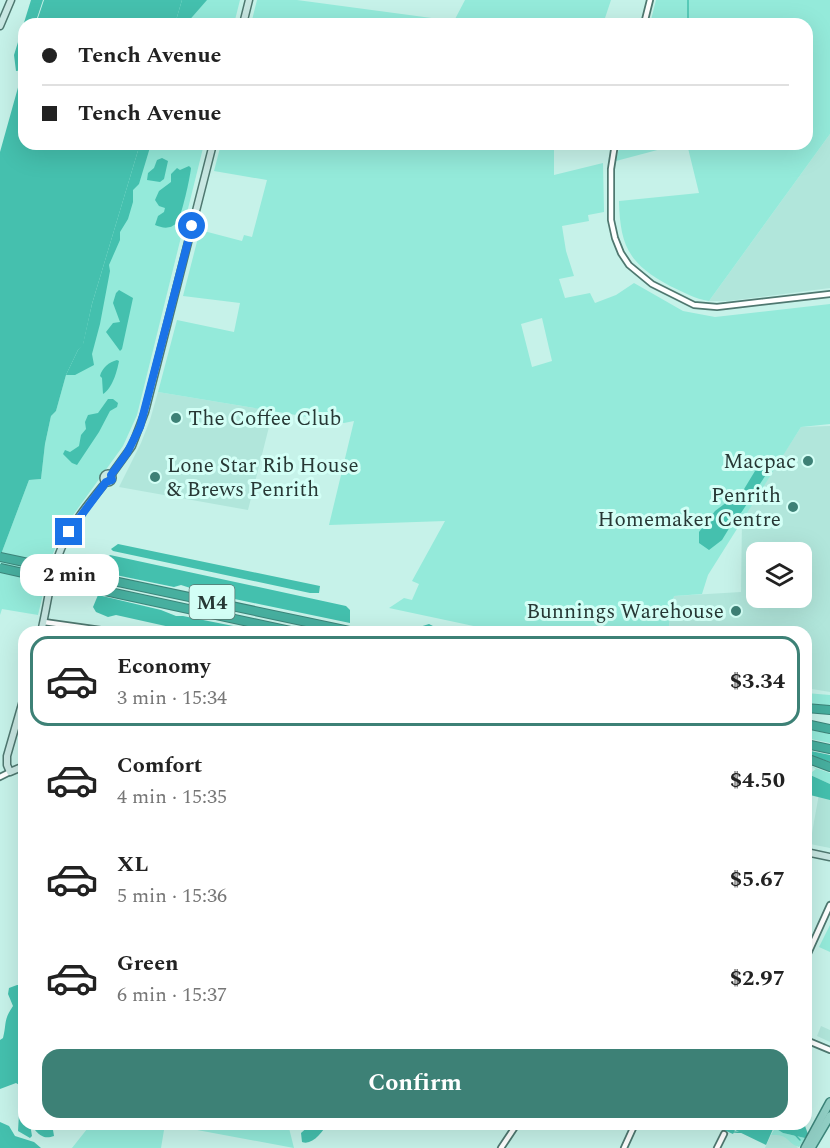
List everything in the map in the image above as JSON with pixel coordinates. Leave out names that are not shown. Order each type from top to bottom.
[{"type":"highway","name":"M4","points":[[0,557],[326,626]]},
{"type":"highway","name":"M4","points":[[0,568],[267,626]]},
{"type":"highway","points":[[812,708],[830,710]]},
{"type":"highway","points":[[812,725],[830,729]]},
{"type":"highway","points":[[812,745],[830,749]]},
{"type":"highway","points":[[812,760],[830,766]]},
{"type":"main road","points":[[805,1148],[830,1102]]},
{"type":"main road","points":[[811,1148],[830,1116]]},
{"type":"street","points":[[0,26],[11,0]]},
{"type":"street","points":[[244,18],[249,0]]},
{"type":"street","points":[[646,18],[650,0]]},
{"type":"street","points":[[43,626],[50,586],[61,549],[69,532],[106,482],[105,476],[111,475],[132,446],[145,412],[211,150]]},
{"type":"street","points":[[614,150],[611,169],[611,220],[615,238],[621,253],[630,265],[652,284],[694,305],[717,307],[830,294]]},
{"type":"street","points":[[44,622],[72,626]]},
{"type":"street","points":[[10,772],[7,765],[8,756],[18,719]]},
{"type":"street","points":[[0,777],[18,769]]},
{"type":"street","points":[[812,853],[830,856]]},
{"type":"street","points":[[812,945],[830,905]]},
{"type":"street","points":[[812,1042],[830,1050]]},
{"type":"street","points":[[501,1148],[514,1130]]},
{"type":"street","points":[[624,1148],[632,1130]]},
{"type":"street","points":[[717,1148],[724,1134]]},
{"type":"shaded area","points":[[31,0],[43,0],[37,18],[25,18]]},
{"type":"shaded area","points":[[44,0],[182,0],[177,18],[38,18]]},
{"type":"shaded area","points":[[182,0],[240,0],[236,18],[177,18]]},
{"type":"shaded area","points":[[182,0],[207,0],[191,18],[177,18]]},
{"type":"shaded area","points":[[257,0],[297,0],[432,18],[252,18]]},
{"type":"shaded area","points":[[465,0],[611,0],[605,18],[456,18]]},
{"type":"shaded area","points":[[656,0],[830,0],[830,134],[709,301],[670,286],[645,270],[636,261],[625,242],[619,201],[699,193],[688,150],[813,150],[813,18],[652,18]]},
{"type":"shaded area","points":[[18,42],[18,71],[16,71],[14,55]]},
{"type":"shaded area","points":[[18,88],[18,150],[138,150],[92,304],[83,345],[78,350],[66,375],[56,411],[51,416],[41,479],[29,480],[0,557],[0,152]]},
{"type":"shaded area","points":[[830,134],[830,288],[728,301],[709,301]]},
{"type":"shaded area","points":[[138,150],[203,150],[137,415],[123,446],[63,529],[52,556],[38,615],[2,609],[0,615],[0,557],[29,480],[41,479],[51,416],[56,411],[66,375],[83,344],[92,304]]},
{"type":"shaded area","points":[[138,150],[149,150],[139,184],[133,190],[133,202],[128,219],[120,232],[120,240],[109,265],[110,271],[100,324],[92,354],[94,365],[75,375],[66,375],[83,344],[92,304]]},
{"type":"shaded area","points":[[219,150],[554,150],[554,175],[603,163],[604,212],[588,215],[589,221],[562,226],[566,251],[574,276],[559,279],[565,298],[590,293],[595,303],[616,295],[634,283],[683,311],[715,317],[830,304],[830,424],[801,427],[708,575],[702,594],[674,596],[669,626],[474,626],[389,608],[404,598],[412,600],[419,584],[412,581],[445,521],[329,525],[354,421],[344,423],[158,392],[177,320],[234,332],[240,303],[183,296],[200,230],[242,241],[244,235],[252,237],[267,180],[214,171]],"holes":[[[542,318],[552,361],[532,367],[521,324]]]},
{"type":"shaded area","points":[[619,150],[657,150],[616,161]]},
{"type":"shaded area","points":[[162,158],[168,161],[164,179],[160,182],[147,180],[148,173],[154,168],[157,160]]},
{"type":"shaded area","points":[[189,166],[191,168],[187,188],[177,222],[169,227],[155,225],[158,216],[164,212],[165,208],[159,206],[155,200],[159,191],[171,182],[171,174],[177,168],[180,170]]},
{"type":"shaded area","points":[[119,290],[133,298],[120,351],[106,332],[113,323],[120,322],[113,303]]},
{"type":"shaded area","points":[[119,361],[114,380],[103,394],[101,373],[106,366]]},
{"type":"shaded area","points":[[158,392],[273,411],[248,510],[119,487],[141,443]]},
{"type":"shaded area","points":[[108,399],[113,399],[118,403],[117,407],[110,411],[77,465],[72,463],[63,454],[65,450],[70,452],[79,446],[81,435],[86,429],[85,422],[88,415],[98,413]]},
{"type":"shaded area","points":[[830,426],[830,692],[812,689],[812,626],[669,626],[674,596],[741,592],[742,519],[801,427]]},
{"type":"shaded area","points":[[765,464],[771,467],[722,540],[709,550],[699,543],[699,532],[715,511],[727,502],[735,504],[755,471]]},
{"type":"shaded area","points":[[118,544],[320,586],[319,593],[310,593],[111,549]]},
{"type":"shaded area","points":[[110,555],[346,606],[350,610],[350,623],[206,593],[181,585],[174,587],[106,573],[105,560]]},
{"type":"shaded area","points":[[98,595],[161,610],[176,616],[234,626],[166,626],[116,615],[108,617],[96,612],[93,607]]},
{"type":"shaded area","points":[[812,694],[830,695],[830,706],[812,704]]},
{"type":"shaded area","points":[[812,730],[830,734],[830,743],[812,739]]},
{"type":"shaded area","points":[[812,751],[830,755],[830,762],[812,756]]},
{"type":"shaded area","points":[[812,767],[830,773],[830,784],[812,776],[812,772],[816,769]]},
{"type":"shaded area","points":[[812,776],[830,784],[830,800],[812,796]]},
{"type":"shaded area","points":[[819,794],[830,797],[830,848],[812,844]]},
{"type":"shaded area","points":[[830,925],[830,952],[819,947]]},
{"type":"shaded area","points":[[18,985],[18,1084],[0,1089],[0,1040],[3,1038],[6,1018],[13,1006],[8,994],[9,988]]},
{"type":"shaded area","points":[[821,1026],[830,1030],[830,1042],[817,1036]]},
{"type":"shaded area","points":[[0,1122],[9,1126],[15,1136],[34,1142],[41,1148],[0,1148]]},
{"type":"shaded area","points":[[31,1130],[32,1136],[30,1138],[18,1131]]},
{"type":"shaded area","points":[[35,1130],[53,1130],[54,1136],[44,1137]]},
{"type":"shaded area","points":[[86,1130],[164,1130],[161,1148],[72,1148]]},
{"type":"shaded area","points":[[197,1130],[290,1130],[294,1148]]},
{"type":"shaded area","points":[[304,1130],[323,1130],[313,1140],[306,1143],[302,1142],[301,1133]]},
{"type":"shaded area","points":[[735,1130],[773,1130],[766,1145]]},
{"type":"shaded area","points":[[774,1130],[778,1130],[805,1138],[799,1147],[785,1137],[771,1135]]},
{"type":"shaded area","points":[[778,1130],[806,1130],[808,1134],[805,1138]]},
{"type":"shaded area","points":[[780,1134],[790,1139],[798,1148],[765,1148],[771,1135]]},
{"type":"waterway","points":[[688,0],[688,18]]},
{"type":"waterway","points":[[18,1012],[18,1027]]},
{"type":"waterway","points":[[0,1055],[13,1061],[18,1060]]},
{"type":"waterway","points":[[728,1130],[737,1132],[750,1130]]},
{"type":"waterway","points":[[791,1130],[800,1140]]},
{"type":"waterway","points":[[0,1146],[4,1148]]},
{"type":"place","name":"The Coffee Club","points":[[176,418]]},
{"type":"place","name":"Macpac","points":[[808,461]]},
{"type":"place","name":"Lone Star Rib House & Brews Penrith","points":[[155,477]]},
{"type":"place","name":"Penrith Homemaker Centre","points":[[793,507]]},
{"type":"place","name":"Bunnings Warehouse","points":[[736,611]]},
{"type":"route","points":[[69,532],[106,482],[111,482],[111,475],[137,436],[149,398],[192,226]]}]
